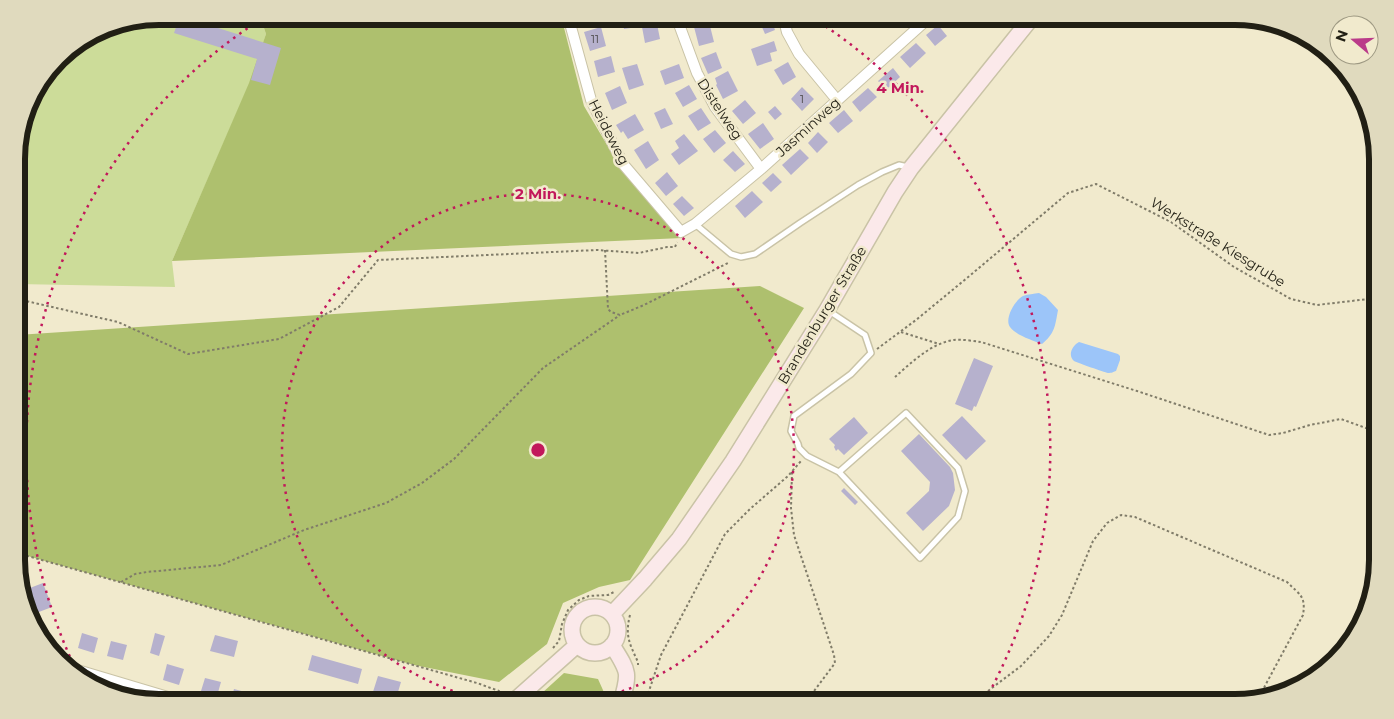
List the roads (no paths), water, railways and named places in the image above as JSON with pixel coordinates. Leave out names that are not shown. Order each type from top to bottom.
[{"type":"street","name":"Heideweg","points":[[570,25],[591,100],[623,164],[681,232]]},
{"type":"street","name":"Distelweg","points":[[680,25],[697,73],[715,107],[761,169]]},
{"type":"street","points":[[785,25],[799,54],[838,100]]},
{"type":"street","name":"Jasminweg","points":[[681,232],[695,224],[761,169],[918,25]]},
{"type":"street","name":"Brandenburger Straße","points":[[612,614],[679,539],[733,461],[827,310],[895,192],[911,168],[1027,25]]},
{"type":"street","points":[[590,606],[598,606],[612,614],[616,619],[618,633],[612,645],[599,653],[591,653],[577,645],[571,630],[572,622],[576,615],[590,606]]},
{"type":"street","points":[[513,694],[577,645]]},
{"type":"street","points":[[612,645],[627,669],[627,682],[624,694]]},
{"type":"street","points":[[88,673],[158,694]]},
{"type":"lane","points":[[695,224],[731,254],[741,257],[755,254],[858,185],[899,165],[911,168]]},
{"type":"lane","points":[[827,310],[865,335],[871,353],[851,374],[794,416],[791,431],[799,448],[807,456],[838,472],[920,558],[958,517],[965,491],[958,468],[906,414],[838,472]]},
{"type":"water","points":[[1039,293],[1046,297],[1058,310],[1054,329],[1042,344],[1017,333],[1010,327],[1008,319],[1011,310],[1020,298],[1025,295]]},
{"type":"water","points":[[1079,342],[1118,354],[1120,360],[1116,371],[1108,373],[1074,361],[1071,353]]}]
